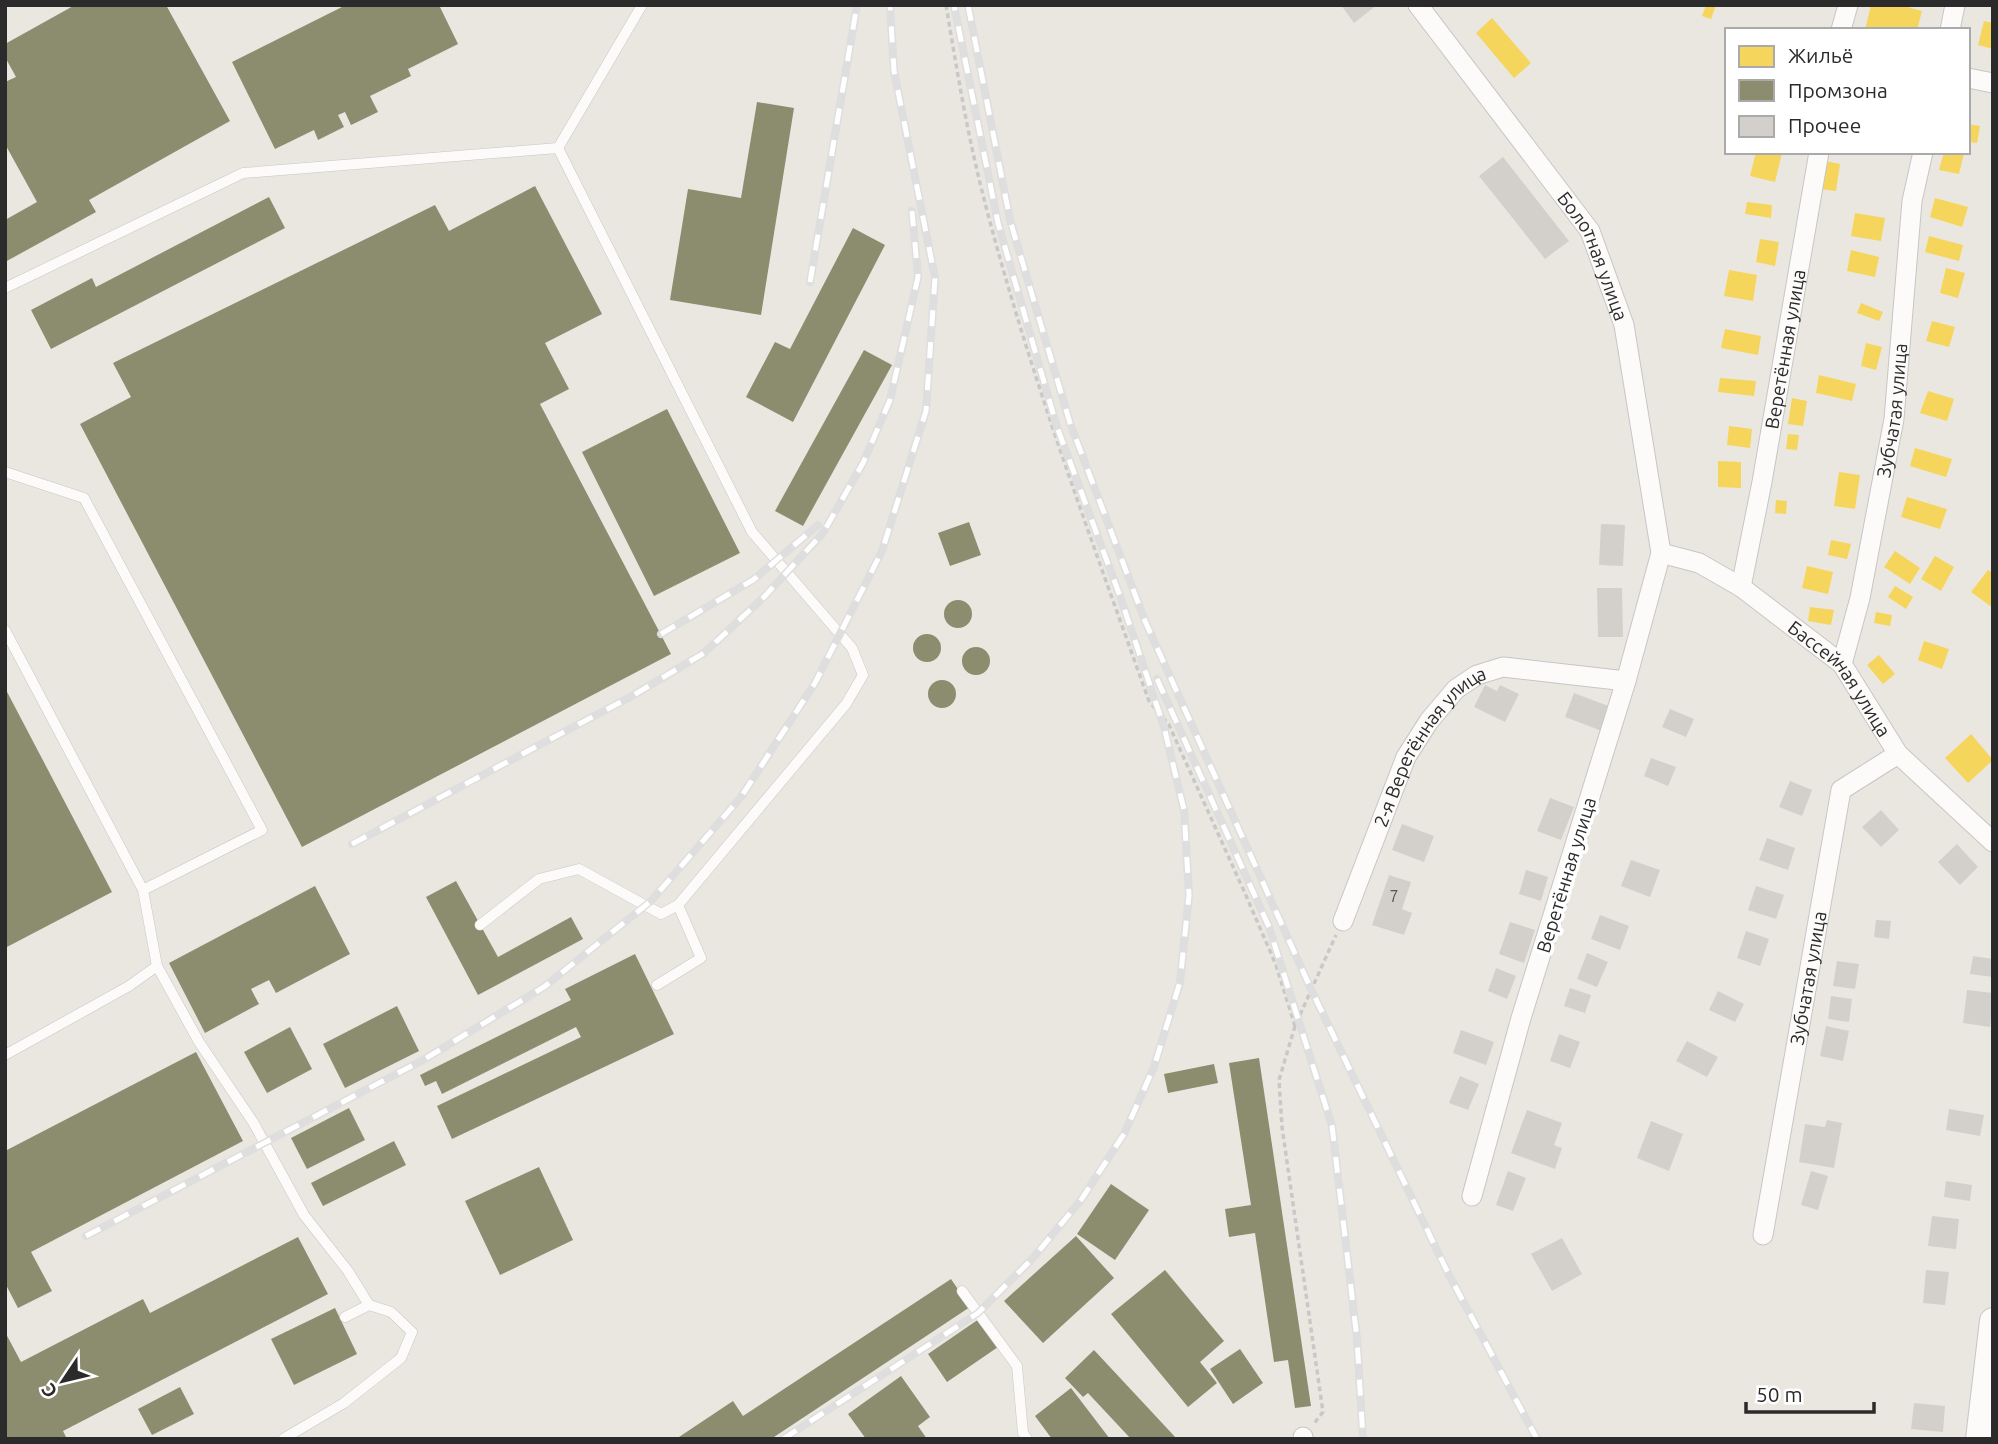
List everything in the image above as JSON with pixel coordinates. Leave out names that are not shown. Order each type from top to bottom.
[{"type":"main road","points":[[1979,1439],[1993,1321]]},
{"type":"street","name":"Болотная улица","points":[[1418,5],[1590,231],[1624,325],[1661,553]]},
{"type":"street","points":[[1842,28],[1848,5]]},
{"type":"street","points":[[1950,28],[1955,5]]},
{"type":"street","points":[[1970,78],[1993,83]]},
{"type":"street","name":"Веретённая улица","points":[[1741,587],[1762,482],[1819,154]]},
{"type":"street","name":"Зубчатая улица","points":[[1842,664],[1860,598],[1894,419],[1912,201],[1923,154]]},
{"type":"street","name":"Бассейная улица","points":[[1661,553],[1699,563],[1741,587],[1842,664],[1898,754],[1993,842]]},
{"type":"street","name":"Веретённая улица","points":[[1472,1196],[1521,1018],[1626,681],[1661,553]]},
{"type":"street","name":"2-я Веретённая улица","points":[[1343,921],[1406,757],[1429,721],[1456,689],[1477,675],[1503,667],[1626,681]]},
{"type":"street","name":"Зубчатая улица","points":[[1763,1235],[1841,790],[1898,754]]},
{"type":"lane","points":[[558,148],[642,5]]},
{"type":"lane","points":[[5,288],[243,173],[558,148]]},
{"type":"lane","points":[[480,925],[539,880],[579,869],[661,914],[678,905],[846,704],[863,675],[852,648],[752,532],[558,148]]},
{"type":"lane","points":[[5,472],[84,498],[262,830],[143,890]]},
{"type":"lane","points":[[5,629],[143,890],[157,966],[199,1042],[253,1122],[304,1215],[348,1271],[369,1305],[391,1312],[412,1332],[401,1358],[344,1403],[283,1439]]},
{"type":"lane","points":[[657,985],[701,958],[678,905]]},
{"type":"lane","points":[[5,1055],[129,986],[157,966]]},
{"type":"lane","points":[[962,1291],[1017,1366],[1023,1433],[1027,1439]]},
{"type":"lane","points":[[345,1317],[369,1305]]},
{"type":"path","points":[[946,5],[984,201],[1020,327],[1074,492],[1149,701],[1169,725],[1244,891],[1276,965],[1295,1026]]},
{"type":"path","points":[[1303,1438],[1323,1412],[1282,1127],[1279,1080],[1295,1026],[1343,921]]},
{"type":"building: Жильё","points":[[1706,5],[1716,5],[1711,19],[1702,16]]},
{"type":"building: Жильё","points":[[1871,5],[1900,5],[1922,11],[1918,28],[1865,28]]},
{"type":"building: Жильё","points":[[1492,18],[1531,63],[1514,78],[1476,33]]},
{"type":"building: Жильё","points":[[1984,21],[1993,23],[1993,49],[1978,45]]},
{"type":"building: Жильё","points":[[1970,124],[1980,126],[1977,143],[1970,142]]},
{"type":"building: Жильё","points":[[1756,154],[1782,154],[1775,182],[1750,176]]},
{"type":"building: Жильё","points":[[1943,154],[1964,154],[1959,174],[1939,170]]},
{"type":"building: Жильё","points":[[1825,161],[1840,164],[1836,191],[1820,189]]},
{"type":"building: Жильё","points":[[1935,198],[1968,207],[1962,227],[1930,217]]},
{"type":"building: Жильё","points":[[1747,202],[1772,205],[1771,218],[1745,214]]},
{"type":"building: Жильё","points":[[1855,213],[1885,218],[1881,241],[1851,236]]},
{"type":"building: Жильё","points":[[1929,236],[1963,245],[1959,261],[1925,252]]},
{"type":"building: Жильё","points":[[1760,239],[1779,242],[1775,266],[1756,262]]},
{"type":"building: Жильё","points":[[1851,250],[1879,257],[1875,277],[1847,271]]},
{"type":"building: Жильё","points":[[1946,268],[1965,273],[1958,298],[1940,293]]},
{"type":"building: Жильё","points":[[1729,270],[1757,275],[1753,301],[1724,296]]},
{"type":"building: Жильё","points":[[1861,303],[1883,312],[1879,321],[1857,313]]},
{"type":"building: Жильё","points":[[1932,321],[1955,327],[1949,347],[1926,341]]},
{"type":"building: Жильё","points":[[1725,329],[1761,336],[1758,355],[1721,348]]},
{"type":"building: Жильё","points":[[1866,343],[1882,347],[1876,370],[1861,366]]},
{"type":"building: Жильё","points":[[1819,375],[1856,384],[1852,401],[1816,393]]},
{"type":"building: Жильё","points":[[1720,378],[1756,381],[1754,396],[1718,392]]},
{"type":"building: Жильё","points":[[1928,391],[1954,399],[1947,421],[1920,413]]},
{"type":"building: Жильё","points":[[1792,398],[1807,401],[1803,426],[1788,424]]},
{"type":"building: Жильё","points":[[1729,426],[1752,429],[1750,448],[1727,445]]},
{"type":"building: Жильё","points":[[1788,434],[1799,435],[1797,450],[1786,449]]},
{"type":"building: Жильё","points":[[1915,448],[1952,459],[1946,477],[1910,466]]},
{"type":"building: Жильё","points":[[1718,461],[1741,462],[1741,488],[1718,487]]},
{"type":"building: Жильё","points":[[1839,472],[1860,475],[1855,509],[1834,506]]},
{"type":"building: Жильё","points":[[1907,497],[1947,509],[1940,529],[1901,517]]},
{"type":"building: Жильё","points":[[1776,500],[1787,501],[1786,514],[1775,513]]},
{"type":"building: Жильё","points":[[1831,540],[1851,544],[1847,559],[1828,555]]},
{"type":"building: Жильё","points":[[1895,551],[1920,568],[1910,584],[1884,567]]},
{"type":"building: Жильё","points":[[1935,556],[1954,567],[1941,591],[1921,579]]},
{"type":"building: Жильё","points":[[1807,566],[1833,572],[1828,594],[1802,588]]},
{"type":"building: Жильё","points":[[1988,570],[1993,573],[1993,608],[1971,592]]},
{"type":"building: Жильё","points":[[1895,586],[1913,597],[1906,609],[1888,597]]},
{"type":"building: Жильё","points":[[1810,607],[1834,610],[1831,625],[1808,621]]},
{"type":"building: Жильё","points":[[1876,612],[1892,615],[1890,626],[1874,623]]},
{"type":"building: Жильё","points":[[1924,641],[1949,649],[1942,669],[1918,660]]},
{"type":"building: Жильё","points":[[1879,655],[1895,674],[1883,684],[1867,665]]},
{"type":"building: Жильё","points":[[1971,734],[1993,760],[1968,783],[1945,758]]},
{"type":"building: Промзона","points":[[75,5],[166,5],[230,121],[89,200],[96,212],[5,262],[5,220],[37,202],[5,144],[5,82],[16,77],[5,57],[5,44]]},
{"type":"building: Промзона","points":[[346,5],[439,5],[458,44],[408,69],[411,76],[370,96],[378,112],[351,125],[345,112],[338,115],[344,127],[318,140],[314,130],[275,149],[232,62]]},
{"type":"building: Промзона","points":[[757,102],[794,108],[761,315],[670,300],[688,189],[741,198]]},
{"type":"building: Промзона","points":[[535,186],[602,314],[545,343],[569,389],[540,404],[671,654],[302,847],[80,424],[131,397],[113,363],[435,205],[449,231]]},
{"type":"building: Промзона","points":[[269,197],[285,228],[51,349],[31,310],[92,278],[96,287]]},
{"type":"building: Промзона","points":[[853,228],[885,245],[793,422],[746,397],[775,342],[790,349]]},
{"type":"building: Промзона","points":[[864,350],[892,365],[803,526],[775,511]]},
{"type":"building: Промзона","points":[[667,409],[740,553],[654,596],[582,452]]},
{"type":"building: Промзона","points":[[969,522],[981,555],[950,566],[938,533]]},
{"type":"building: Промзона","points":[[958,600],[968,604],[972,614],[968,624],[958,628],[948,624],[944,614],[948,604]]},
{"type":"building: Промзона","points":[[927,634],[937,638],[941,648],[937,658],[927,662],[917,658],[913,648],[917,638]]},
{"type":"building: Промзона","points":[[976,647],[986,651],[990,661],[986,671],[976,675],[966,671],[962,661],[966,651]]},
{"type":"building: Промзона","points":[[942,680],[952,684],[956,694],[952,704],[942,708],[932,704],[928,694],[932,684]]},
{"type":"building: Промзона","points":[[5,688],[112,892],[5,948]]},
{"type":"building: Промзона","points":[[456,881],[498,957],[571,917],[583,939],[478,995],[426,897]]},
{"type":"building: Промзона","points":[[315,886],[350,954],[276,993],[269,980],[251,989],[259,1004],[205,1033],[169,963]]},
{"type":"building: Промзона","points":[[635,954],[674,1034],[452,1139],[437,1106],[581,1037],[576,1027],[442,1094],[436,1081],[425,1086],[420,1075],[571,1000],[565,989]]},
{"type":"building: Промзона","points":[[397,1006],[419,1051],[345,1088],[323,1044]]},
{"type":"building: Промзона","points":[[290,1027],[312,1069],[267,1093],[244,1052]]},
{"type":"building: Промзона","points":[[196,1052],[243,1141],[31,1252],[52,1291],[18,1308],[5,1283],[5,1151]]},
{"type":"building: Промзона","points":[[1259,1058],[1311,1406],[1295,1408],[1288,1360],[1274,1362],[1255,1233],[1229,1237],[1225,1209],[1251,1205],[1229,1063]]},
{"type":"building: Промзона","points":[[1214,1064],[1218,1083],[1168,1093],[1164,1074]]},
{"type":"building: Промзона","points":[[349,1108],[365,1140],[307,1169],[291,1138]]},
{"type":"building: Промзона","points":[[394,1141],[406,1165],[323,1206],[311,1183]]},
{"type":"building: Промзона","points":[[539,1167],[573,1240],[500,1275],[465,1201]]},
{"type":"building: Промзона","points":[[1111,1184],[1149,1210],[1115,1260],[1077,1234]]},
{"type":"building: Промзона","points":[[1076,1236],[1114,1278],[1043,1343],[1004,1301]]},
{"type":"building: Промзона","points":[[298,1237],[328,1294],[63,1431],[67,1439],[5,1439],[5,1332],[21,1362],[143,1299],[150,1313]]},
{"type":"building: Промзона","points":[[1165,1270],[1224,1341],[1200,1362],[1217,1383],[1188,1407],[1111,1314]]},
{"type":"building: Промзона","points":[[951,1279],[970,1307],[771,1439],[676,1439],[733,1401],[743,1416]]},
{"type":"building: Промзона","points":[[335,1308],[357,1354],[294,1385],[271,1339]]},
{"type":"building: Промзона","points":[[979,1319],[998,1347],[947,1382],[928,1354]]},
{"type":"building: Промзона","points":[[1240,1349],[1263,1383],[1233,1404],[1210,1369]]},
{"type":"building: Промзона","points":[[1094,1350],[1177,1439],[1131,1439],[1088,1393],[1083,1397],[1065,1378]]},
{"type":"building: Промзона","points":[[901,1376],[930,1417],[918,1426],[927,1439],[866,1439],[848,1414]]},
{"type":"building: Промзона","points":[[180,1387],[194,1414],[152,1435],[138,1409]]},
{"type":"building: Промзона","points":[[1071,1388],[1110,1439],[1052,1439],[1035,1416]]},
{"type":"building: Прочее","points":[[1341,5],[1377,5],[1354,23]]},
{"type":"building: Прочее","points":[[1503,157],[1569,241],[1545,259],[1479,176]]},
{"type":"building: Прочее","points":[[1601,524],[1625,525],[1623,566],[1599,565]]},
{"type":"building: Прочее","points":[[1597,588],[1622,588],[1623,637],[1598,637]]},
{"type":"building: Прочее","points":[[1485,685],[1497,691],[1500,685],[1519,694],[1505,722],[1474,707]]},
{"type":"building: Прочее","points":[[1574,693],[1611,707],[1602,731],[1565,717]]},
{"type":"building: Прочее","points":[[1670,709],[1694,719],[1686,737],[1662,727]]},
{"type":"building: Прочее","points":[[1651,758],[1676,767],[1668,786],[1644,776]]},
{"type":"building: Прочее","points":[[1790,781],[1812,790],[1802,816],[1779,807]]},
{"type":"building: Прочее","points":[[1550,798],[1574,807],[1561,840],[1537,831]]},
{"type":"building: Прочее","points":[[1881,810],[1899,830],[1881,847],[1862,827]]},
{"type":"building: Прочее","points":[[1402,824],[1434,836],[1424,862],[1392,850]]},
{"type":"building: Прочее","points":[[1767,838],[1795,848],[1788,870],[1759,860]]},
{"type":"building: Прочее","points":[[1957,844],[1978,867],[1960,885],[1938,862]]},
{"type":"building: Прочее","points":[[1631,860],[1660,870],[1650,897],[1621,886]]},
{"type":"building: Прочее","points":[[1526,870],[1548,877],[1541,901],[1519,894]]},
{"type":"building: Прочее","points":[[1389,875],[1411,882],[1402,909],[1412,913],[1404,935],[1372,925]]},
{"type":"building: Прочее","points":[[1756,886],[1784,895],[1776,919],[1748,910]]},
{"type":"building: Прочее","points":[[1600,915],[1629,926],[1620,950],[1591,939]]},
{"type":"building: Прочее","points":[[1876,920],[1891,921],[1889,939],[1874,937]]},
{"type":"building: Прочее","points":[[1510,922],[1535,930],[1524,963],[1499,954]]},
{"type":"building: Прочее","points":[[1746,931],[1769,939],[1760,966],[1737,958]]},
{"type":"building: Прочее","points":[[1587,953],[1608,962],[1597,987],[1577,979]]},
{"type":"building: Прочее","points":[[1973,956],[1993,959],[1993,977],[1970,974]]},
{"type":"building: Прочее","points":[[1837,961],[1859,964],[1855,989],[1833,986]]},
{"type":"building: Прочее","points":[[1496,968],[1516,976],[1507,999],[1488,991]]},
{"type":"building: Прочее","points":[[1570,988],[1591,995],[1585,1013],[1564,1006]]},
{"type":"building: Прочее","points":[[1967,990],[1993,993],[1990,1027],[1963,1023]]},
{"type":"building: Прочее","points":[[1718,991],[1744,1004],[1735,1022],[1709,1010]]},
{"type":"building: Прочее","points":[[1831,996],[1852,999],[1849,1022],[1828,1019]]},
{"type":"building: Прочее","points":[[1826,1026],[1849,1031],[1843,1061],[1820,1056]]},
{"type":"building: Прочее","points":[[1461,1030],[1494,1042],[1486,1065],[1453,1053]]},
{"type":"building: Прочее","points":[[1559,1034],[1580,1042],[1570,1068],[1550,1061]]},
{"type":"building: Прочее","points":[[1687,1041],[1718,1057],[1707,1077],[1676,1061]]},
{"type":"building: Прочее","points":[[1460,1076],[1479,1084],[1468,1110],[1449,1103]]},
{"type":"building: Прочее","points":[[1949,1109],[1984,1115],[1980,1136],[1946,1130]]},
{"type":"building: Прочее","points":[[1527,1110],[1562,1123],[1554,1145],[1562,1148],[1555,1169],[1511,1153]]},
{"type":"building: Прочее","points":[[1827,1120],[1842,1123],[1834,1168],[1799,1162],[1805,1124],[1825,1127]]},
{"type":"building: Прочее","points":[[1651,1121],[1683,1134],[1669,1171],[1637,1158]]},
{"type":"building: Прочее","points":[[1508,1171],[1526,1178],[1513,1211],[1496,1205]]},
{"type":"building: Прочее","points":[[1811,1171],[1828,1176],[1818,1210],[1801,1205]]},
{"type":"building: Прочее","points":[[1946,1181],[1972,1185],[1970,1201],[1944,1197]]},
{"type":"building: Прочее","points":[[1932,1216],[1959,1219],[1956,1249],[1928,1246]]},
{"type":"building: Прочее","points":[[1562,1238],[1582,1274],[1552,1291],[1531,1254]]},
{"type":"building: Прочее","points":[[1926,1270],[1949,1272],[1945,1305],[1923,1303]]},
{"type":"building: Прочее","points":[[1914,1403],[1945,1406],[1943,1432],[1911,1429]]},
{"type":"railway","points":[[810,282],[857,5]]},
{"type":"railway","points":[[86,1236],[423,1060],[544,987],[651,901],[741,797],[815,683],[882,551],[926,411],[935,278],[894,71],[890,5]]},
{"type":"railway","points":[[783,1439],[978,1313],[1033,1258],[1081,1200],[1124,1134],[1154,1067],[1180,982],[1189,895],[1184,810],[1164,727],[1120,596],[1057,427],[998,223],[954,5]]},
{"type":"railway","points":[[968,5],[1010,220],[1070,423],[1145,621],[1310,987],[1448,1273],[1537,1439]]},
{"type":"railway","points":[[352,844],[632,696],[704,653],[764,597],[823,533],[863,463],[890,400],[918,277],[912,211]]},
{"type":"railway","points":[[661,634],[753,580],[818,525]]},
{"type":"railway","points":[[1157,679],[1269,927],[1332,1126],[1357,1339],[1363,1439]]}]
